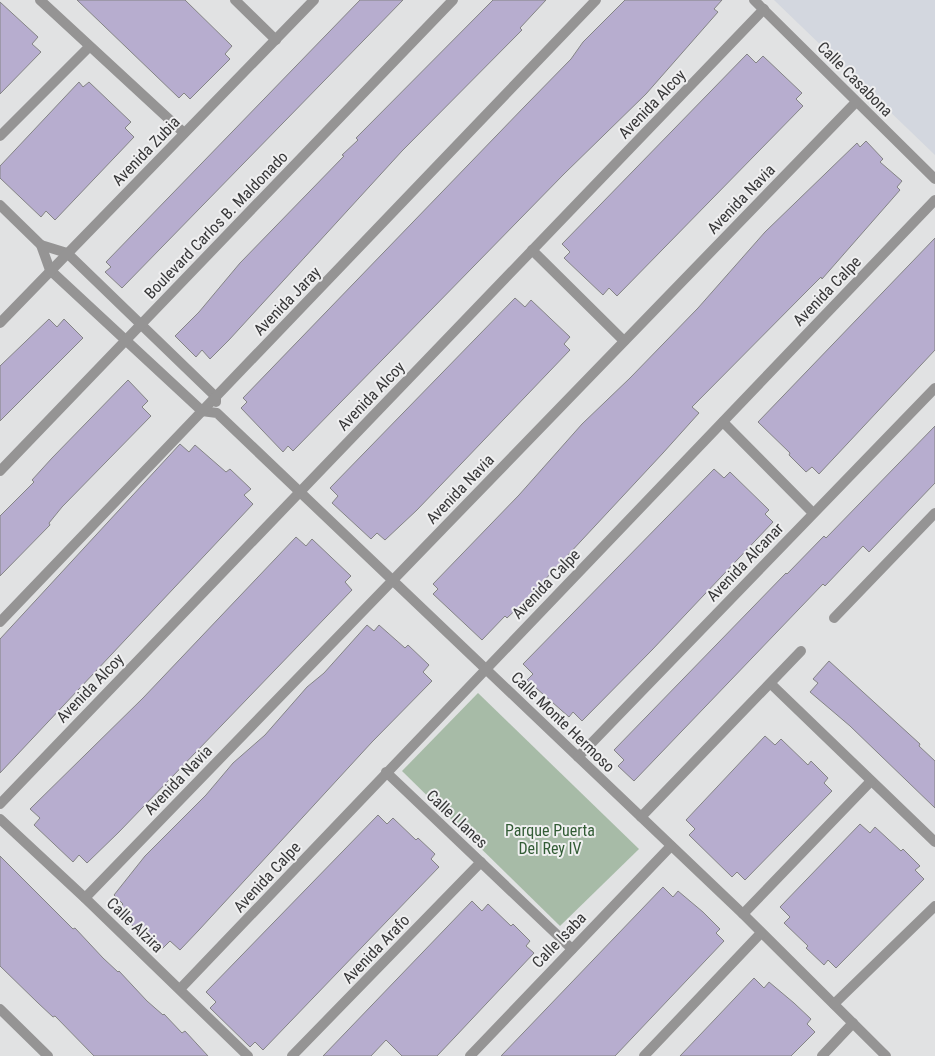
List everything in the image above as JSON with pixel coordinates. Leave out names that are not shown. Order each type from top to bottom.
[{"type":"street","points":[[40,0],[184,133]]},
{"type":"street","points":[[235,0],[276,40]]},
{"type":"street","name":"Avenida Zubia","points":[[0,323],[314,0]]},
{"type":"street","name":"Boulevard Carlos B. Maldonado","points":[[0,471],[453,0]]},
{"type":"street","name":"Avenida Jaray","points":[[0,622],[596,0]]},
{"type":"street","name":"Calle Casabona","points":[[754,0],[935,179]]},
{"type":"street","name":"Avenida Alcoy","points":[[0,804],[764,9]]},
{"type":"street","points":[[0,136],[89,47]]},
{"type":"street","name":"Avenida Navia","points":[[85,898],[856,102]]},
{"type":"street","name":"Avenida Calpe","points":[[180,989],[935,200]]},
{"type":"street","points":[[0,205],[42,245],[67,253],[216,396],[217,413],[202,411],[50,270],[42,245]]},
{"type":"street","points":[[532,250],[624,341]]},
{"type":"street","name":"Avenida Alcanar","points":[[578,757],[935,388]]},
{"type":"street","name":"Calle Monte Hermoso","points":[[217,413],[743,914],[886,1056]]},
{"type":"street","points":[[723,422],[813,513]]},
{"type":"street","points":[[834,618],[935,513]]},
{"type":"street","points":[[641,817],[801,651]]},
{"type":"street","points":[[771,684],[935,842]]},
{"type":"street","name":"Calle Llanes","points":[[386,772],[572,949]]},
{"type":"street","points":[[743,914],[871,781]]},
{"type":"street","name":"Calle Alzira","points":[[0,819],[85,898],[248,1056]]},
{"type":"street","name":"Calle Isaba","points":[[470,1056],[670,846]]},
{"type":"street","name":"Avenida Arafo","points":[[292,1056],[481,862]]},
{"type":"street","points":[[834,1004],[935,906]]},
{"type":"street","points":[[644,1056],[761,933]]},
{"type":"street","points":[[0,1009],[48,1056]]},
{"type":"street","points":[[822,1056],[853,1023]]},
{"type":"shaded area","points":[[774,0],[935,0],[935,155]]},
{"type":"green space","name":"Parque Puerta Del Rey IV","points":[[478,693],[639,849],[560,926],[402,771]]},
{"type":"building","points":[[77,0],[185,0],[232,46],[225,54],[230,59],[190,99],[184,93],[179,98]]},
{"type":"building","points":[[360,0],[403,0],[122,288],[105,272],[111,267],[106,262]]},
{"type":"building","points":[[493,0],[546,0],[520,28],[522,30],[402,151],[229,340],[210,359],[202,350],[196,357],[175,336],[199,312],[240,263],[344,156],[342,155],[358,140],[356,138]]},
{"type":"building","points":[[625,0],[722,0],[714,9],[718,12],[646,94],[564,174],[293,451],[288,446],[283,452],[241,408],[247,402],[243,398],[571,59],[583,42]]},
{"type":"building","points":[[0,2],[38,37],[32,44],[41,52],[0,94]]},
{"type":"building","points":[[747,54],[756,63],[763,56],[802,93],[796,99],[803,106],[617,296],[609,288],[603,295],[564,258],[570,252],[562,244]]},
{"type":"building","points":[[79,82],[83,87],[89,82],[131,122],[125,128],[134,137],[55,220],[46,211],[41,217],[0,178],[0,166]]},
{"type":"building","points":[[866,141],[883,159],[880,162],[902,181],[897,187],[900,190],[822,279],[821,277],[692,407],[699,413],[663,453],[527,599],[507,618],[505,616],[482,640],[433,594],[438,589],[433,584],[519,495],[582,424],[698,308],[765,232],[857,143],[860,147]]},
{"type":"building","points":[[935,238],[935,350],[819,474],[812,467],[806,472],[789,455],[790,453],[758,422]]},
{"type":"building","points":[[515,298],[525,307],[531,300],[570,337],[564,344],[570,350],[417,510],[385,540],[377,533],[371,539],[332,503],[338,496],[330,488]]},
{"type":"building","points":[[49,319],[57,327],[64,319],[83,338],[0,421],[0,366]]},
{"type":"building","points":[[128,380],[148,401],[142,407],[151,416],[62,507],[49,523],[50,525],[0,576],[0,516],[34,482],[32,480],[52,458]]},
{"type":"building","points":[[935,426],[935,483],[869,552],[863,546],[825,586],[823,584],[634,781],[618,766],[624,760],[614,750],[786,573],[824,536],[826,538]]},
{"type":"building","points":[[180,444],[189,452],[195,445],[226,472],[230,469],[251,489],[244,495],[253,504],[0,773],[0,639]]},
{"type":"building","points":[[714,469],[724,478],[730,472],[769,510],[765,514],[773,522],[582,721],[573,712],[569,717],[527,680],[533,674],[523,664]]},
{"type":"building","points":[[296,537],[306,546],[312,539],[351,576],[345,582],[352,590],[119,832],[87,863],[79,855],[73,862],[34,825],[40,818],[30,809],[143,698]]},
{"type":"building","points":[[367,625],[374,631],[379,625],[405,648],[408,645],[429,665],[423,672],[432,681],[372,742],[180,950],[170,941],[162,949],[136,924],[134,927],[117,911],[123,904],[114,895],[145,856],[206,795],[233,763],[265,735],[307,687],[324,673]]},
{"type":"building","points":[[829,661],[920,744],[919,746],[935,761],[935,808],[850,726],[810,692],[818,683],[813,679]]},
{"type":"building","points":[[765,736],[775,745],[781,739],[808,765],[811,761],[828,778],[824,783],[832,791],[745,880],[737,872],[732,877],[689,835],[695,829],[686,820]]},
{"type":"building","points":[[378,815],[387,824],[393,818],[416,840],[418,838],[435,854],[431,859],[439,867],[263,1050],[255,1042],[250,1047],[210,1008],[216,1002],[206,992]]},
{"type":"building","points":[[860,824],[870,833],[875,827],[901,851],[903,849],[920,866],[915,870],[924,879],[836,968],[828,960],[824,965],[806,948],[808,946],[784,923],[790,917],[780,907]]},
{"type":"building","points":[[0,856],[73,929],[75,928],[103,958],[119,971],[147,1001],[164,1014],[182,1033],[185,1031],[208,1056],[94,1056],[55,1016],[53,1017],[38,1003],[0,966]]},
{"type":"building","points":[[663,887],[673,897],[678,891],[703,912],[720,929],[716,933],[724,941],[615,1056],[501,1056]]},
{"type":"building","points":[[472,901],[482,911],[488,904],[511,926],[513,924],[530,941],[526,946],[534,953],[437,1056],[402,1056],[386,1040],[371,1056],[323,1056]]},
{"type":"building","points":[[754,978],[764,988],[769,982],[794,1003],[811,1019],[807,1024],[815,1032],[791,1056],[680,1056]]}]
